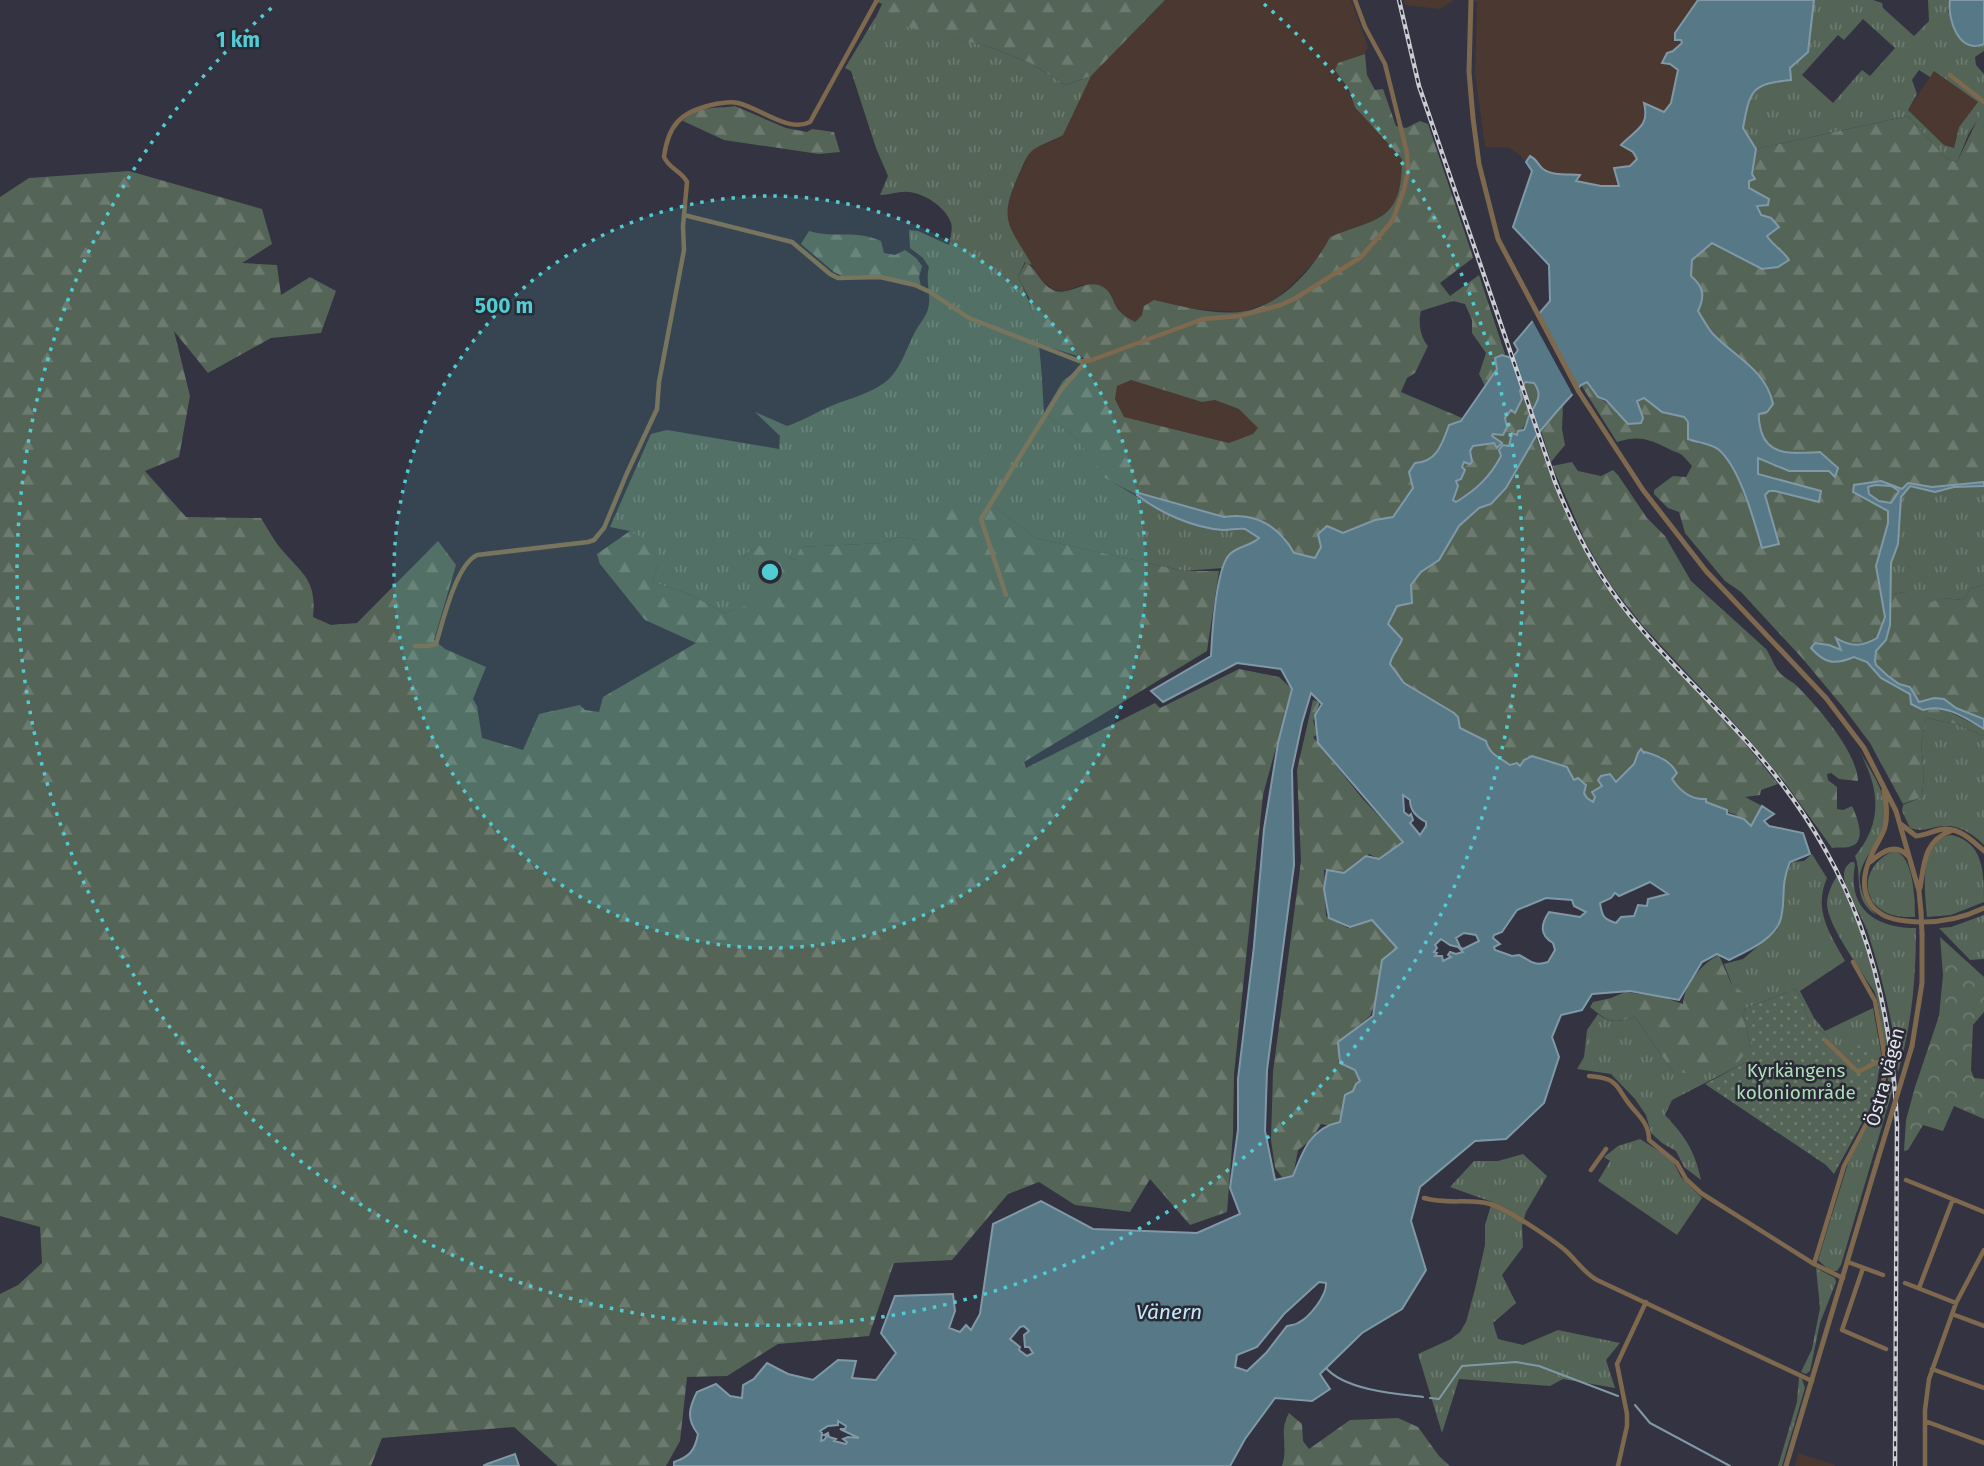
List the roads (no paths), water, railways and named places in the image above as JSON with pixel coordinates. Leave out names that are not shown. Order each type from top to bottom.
[{"type":"street","points":[[415,646],[436,644],[461,570],[470,558],[587,542],[594,540],[604,528],[626,473],[657,409],[659,382],[684,250],[687,182],[664,157],[674,125],[681,116],[714,104],[733,102],[790,124],[803,125],[810,122],[877,0]]},
{"type":"street","points":[[684,215],[792,242],[838,278],[880,276],[915,285],[969,318],[1066,358],[1087,361],[1203,319],[1239,316],[1280,305],[1296,298],[1361,257],[1393,220],[1405,189],[1407,153],[1385,64],[1365,27],[1355,0]]},
{"type":"street","name":"Östra vägen","points":[[1471,0],[1469,72],[1479,164],[1498,239],[1533,309],[1615,451],[1681,542],[1831,704],[1855,734],[1884,783],[1900,823],[1919,891],[1922,983],[1912,1046],[1786,1466]]},
{"type":"street","points":[[1950,75],[1984,102]]},
{"type":"street","points":[[1006,595],[981,519],[1061,390],[1087,361]]},
{"type":"street","points":[[1884,783],[1887,816],[1864,880],[1865,894],[1877,911],[1889,919],[1914,922],[1961,918],[1984,908]]},
{"type":"street","points":[[1900,823],[1916,836],[1945,829],[1964,835],[1984,853]]},
{"type":"street","points":[[1919,891],[1930,844],[1937,837],[1952,831]]},
{"type":"street","points":[[1868,864],[1884,851],[1895,848],[1903,851],[1911,860]]},
{"type":"street","points":[[1814,1264],[1843,1166],[1878,1100],[1884,1078],[1875,1001],[1853,962]]},
{"type":"street","points":[[1828,1042],[1858,1072],[1884,1060]]},
{"type":"street","points":[[1589,1076],[1607,1079],[1618,1086],[1641,1116],[1648,1129],[1649,1140],[1677,1163],[1695,1189],[1814,1264],[1843,1278]]},
{"type":"street","points":[[1591,1170],[1606,1149]]},
{"type":"street","points":[[1906,1181],[1984,1212]]},
{"type":"street","points":[[1424,1198],[1440,1202],[1477,1202],[1494,1206],[1560,1247],[1591,1277],[1812,1381]]},
{"type":"street","points":[[1919,1288],[1952,1199]]},
{"type":"street","points":[[1926,1466],[1927,1387],[1932,1368],[1956,1303],[1984,1250]]},
{"type":"street","points":[[1848,1262],[1884,1275]]},
{"type":"street","points":[[1975,1265],[1984,1269]]},
{"type":"street","points":[[1863,1268],[1842,1330],[1886,1349]]},
{"type":"street","points":[[1905,1283],[1956,1303]]},
{"type":"street","points":[[1618,1466],[1627,1414],[1617,1364],[1646,1303]]},
{"type":"street","points":[[1952,1314],[1984,1326]]},
{"type":"street","points":[[1932,1368],[1984,1388]]},
{"type":"street","points":[[1925,1421],[1984,1443]]},
{"type":"water","name":"Vänern","points":[[1698,0],[1814,0],[1808,52],[1790,68],[1791,80],[1768,84],[1755,91],[1748,105],[1743,128],[1756,149],[1752,174],[1755,179],[1749,181],[1749,188],[1769,199],[1768,205],[1757,206],[1761,215],[1771,218],[1779,227],[1767,236],[1789,260],[1778,267],[1762,269],[1712,243],[1692,260],[1691,276],[1701,288],[1702,301],[1698,311],[1709,329],[1757,373],[1769,392],[1773,404],[1767,412],[1759,414],[1765,440],[1770,446],[1785,452],[1820,452],[1838,468],[1835,477],[1829,471],[1789,471],[1758,458],[1758,474],[1821,491],[1819,502],[1769,491],[1765,495],[1779,544],[1762,548],[1739,481],[1726,457],[1718,449],[1688,439],[1688,422],[1684,417],[1662,412],[1644,398],[1637,401],[1643,418],[1641,423],[1628,424],[1606,400],[1598,397],[1587,382],[1581,385],[1536,436],[1506,488],[1491,504],[1479,508],[1459,526],[1439,560],[1421,572],[1411,585],[1412,603],[1397,606],[1388,624],[1402,639],[1390,664],[1404,683],[1454,713],[1458,717],[1460,728],[1486,741],[1499,758],[1510,765],[1517,763],[1520,766],[1532,756],[1567,767],[1574,780],[1578,778],[1586,785],[1584,793],[1593,802],[1595,797],[1592,792],[1602,786],[1598,780],[1601,776],[1610,774],[1616,782],[1634,764],[1641,749],[1644,753],[1667,761],[1677,773],[1672,779],[1682,791],[1691,796],[1706,799],[1706,802],[1727,810],[1727,814],[1744,819],[1751,826],[1762,806],[1774,814],[1764,821],[1769,826],[1803,833],[1810,854],[1790,862],[1778,925],[1760,944],[1744,953],[1729,960],[1717,954],[1702,962],[1679,1000],[1630,991],[1592,994],[1582,1010],[1561,1015],[1552,1037],[1559,1057],[1544,1103],[1506,1139],[1475,1141],[1420,1187],[1411,1221],[1426,1270],[1402,1309],[1362,1333],[1320,1374],[1330,1389],[1312,1401],[1275,1398],[1245,1439],[1230,1466],[674,1466],[674,1462],[690,1453],[697,1440],[698,1434],[690,1413],[697,1392],[716,1384],[730,1396],[742,1398],[743,1385],[754,1379],[767,1363],[788,1374],[813,1380],[838,1360],[856,1361],[852,1378],[876,1380],[896,1353],[881,1333],[895,1296],[953,1294],[955,1311],[949,1328],[960,1332],[966,1325],[971,1330],[980,1314],[993,1224],[1041,1201],[1093,1229],[1197,1233],[1240,1214],[1230,1188],[1238,1130],[1238,1079],[1254,946],[1264,829],[1278,743],[1292,689],[1281,669],[1237,663],[1163,702],[1151,691],[1211,656],[1216,602],[1225,561],[1233,551],[1259,538],[1245,529],[1212,529],[1189,523],[1156,508],[1137,495],[1139,493],[1224,517],[1256,519],[1281,535],[1294,553],[1315,558],[1321,547],[1318,534],[1327,526],[1343,533],[1375,520],[1393,517],[1413,488],[1409,472],[1415,463],[1434,456],[1449,425],[1461,421],[1497,369],[1495,358],[1502,355],[1512,358],[1518,350],[1514,343],[1550,301],[1549,265],[1513,227],[1532,171],[1526,162],[1530,156],[1551,173],[1580,175],[1576,181],[1619,186],[1614,168],[1630,166],[1637,159],[1633,152],[1621,145],[1643,123],[1644,103],[1664,112],[1671,103],[1678,70],[1670,64],[1662,63],[1667,53],[1682,43],[1681,40],[1675,40],[1675,33]],"holes":[[[1525,382],[1534,383],[1538,398],[1524,430],[1518,431],[1517,435],[1512,433],[1509,446],[1503,445],[1499,450],[1501,456],[1487,477],[1456,502],[1453,500],[1458,486],[1456,481],[1461,479],[1465,470],[1462,467],[1464,462],[1472,462],[1470,451],[1473,446],[1494,443],[1497,448],[1502,443],[1492,436],[1493,434],[1503,435],[1507,427],[1505,418],[1511,410],[1515,413],[1522,399],[1520,391]],[[1311,693],[1322,704],[1315,715],[1318,743],[1403,842],[1379,859],[1366,856],[1344,873],[1327,870],[1324,889],[1329,918],[1350,927],[1372,920],[1397,948],[1382,960],[1373,1016],[1338,1042],[1340,1063],[1355,1070],[1360,1081],[1353,1091],[1345,1095],[1340,1122],[1315,1135],[1305,1149],[1293,1176],[1275,1180],[1265,1131],[1267,1070],[1294,865],[1292,770]],[[1403,795],[1410,800],[1415,813],[1426,822],[1420,835],[1410,823],[1413,820],[1411,814],[1409,816],[1404,812]],[[1650,882],[1668,894],[1648,899],[1647,906],[1638,905],[1634,916],[1621,917],[1616,923],[1604,916],[1600,903],[1615,893],[1619,896]],[[1546,898],[1572,900],[1574,906],[1586,912],[1580,917],[1549,912],[1544,921],[1543,933],[1553,943],[1555,950],[1548,962],[1535,963],[1519,955],[1512,956],[1495,950],[1494,947],[1500,944],[1493,938],[1502,932],[1517,910]],[[1464,933],[1476,935],[1479,941],[1463,949],[1456,938]],[[1441,939],[1463,952],[1450,952],[1448,955],[1451,957],[1443,961],[1442,956],[1435,956],[1435,945]],[[1319,1282],[1326,1283],[1321,1299],[1308,1316],[1297,1324],[1287,1326],[1266,1353],[1247,1371],[1235,1367],[1237,1355],[1257,1347],[1284,1314]],[[1024,1326],[1029,1331],[1024,1335],[1025,1347],[1029,1347],[1033,1353],[1027,1356],[1019,1350],[1020,1347],[1010,1339]],[[838,1421],[846,1426],[845,1429],[840,1429],[859,1438],[843,1439],[846,1444],[834,1441],[836,1439],[829,1437],[828,1433],[821,1441],[820,1431],[828,1426],[838,1425]]]},
{"type":"water","points":[[1950,0],[1984,0],[1984,44],[1975,46],[1961,40],[1953,25]]},
{"type":"water","points":[[1881,481],[1902,489],[1908,483],[1932,487],[1984,482],[1984,486],[1954,487],[1935,492],[1910,486],[1901,497],[1898,544],[1891,563],[1890,625],[1886,640],[1876,651],[1875,661],[1888,676],[1899,684],[1910,687],[1919,702],[1934,698],[1944,699],[1956,708],[1984,719],[1984,729],[1947,710],[1923,710],[1911,704],[1910,694],[1881,678],[1867,662],[1854,657],[1831,662],[1811,648],[1815,643],[1841,650],[1836,638],[1856,645],[1872,641],[1877,638],[1885,617],[1876,566],[1888,523],[1888,511],[1853,492],[1854,485]],"holes":[[[1891,486],[1899,491],[1891,503],[1879,501],[1869,494],[1868,487]]]},
{"type":"water","points":[[515,1454],[519,1466],[483,1466],[487,1464]]},
{"type":"waterway","points":[[1430,1398],[1439,1399],[1462,1366],[1516,1362],[1539,1366],[1618,1396]]},
{"type":"waterway","points":[[1326,1368],[1358,1386],[1423,1397]]},
{"type":"waterway","points":[[1635,1405],[1650,1423],[1730,1466]]},
{"type":"railway","points":[[1399,0],[1419,86],[1555,482],[1580,538],[1627,612],[1756,752],[1789,794],[1818,837],[1841,880],[1860,925],[1875,972],[1886,1021],[1897,1125],[1895,1466]]},
{"type":"park label","name":"Kyrkängens koloniområde","points":[[1796,1081]]}]
